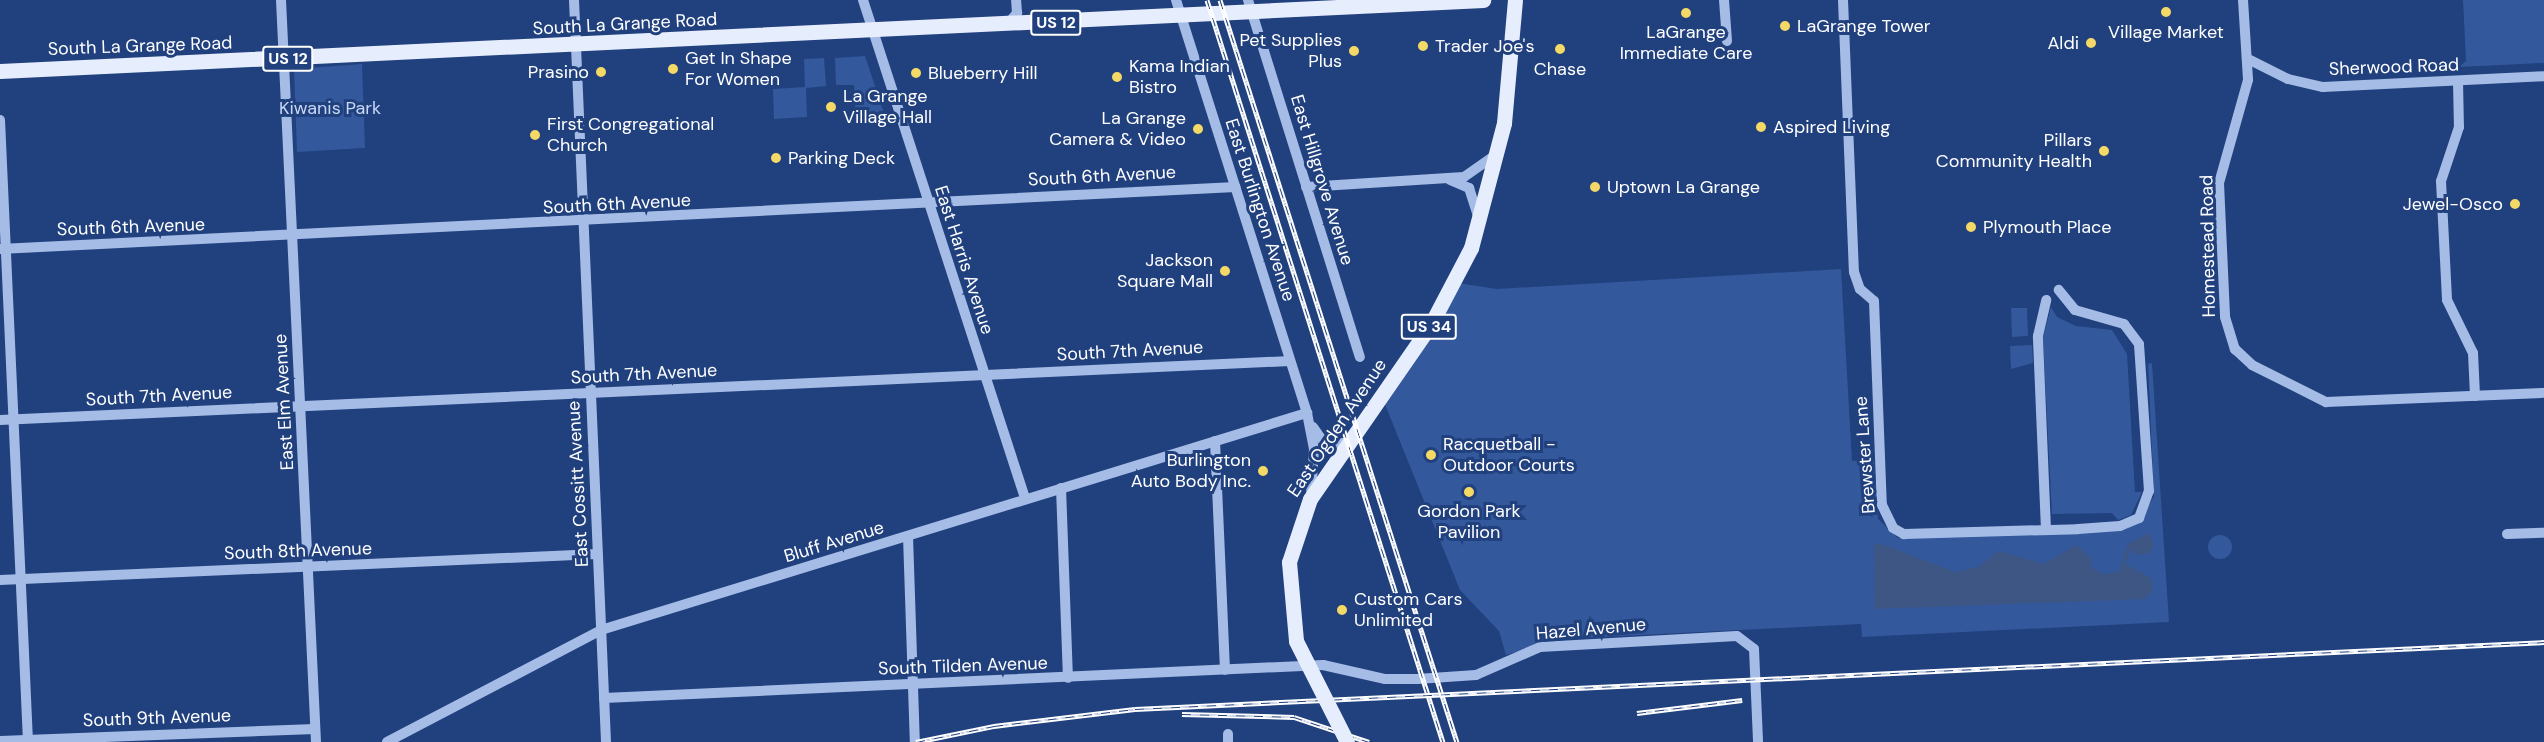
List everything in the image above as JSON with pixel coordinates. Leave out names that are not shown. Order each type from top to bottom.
[{"type":"main road","name":"US 12","points":[[1251,7],[1483,0]]},
{"type":"main road","name":"East Ogden Avenue","points":[[1347,742],[1303,660],[1290,617],[1291,555],[1310,499],[1440,309],[1480,223],[1498,151],[1515,0]]},
{"type":"main road","name":"South La Grange Road","points":[[0,71],[284,60],[1007,25],[1181,16],[1251,7]]},
{"type":"street","name":"East Elm Avenue","points":[[281,0],[316,742]]},
{"type":"street","name":"East Cossitt Avenue","points":[[574,0],[606,742]]},
{"type":"street","name":"East Harris Avenue","points":[[863,0],[1025,498]]},
{"type":"street","points":[[1007,25],[1017,13],[1016,0]]},
{"type":"street","name":"East Burlington Avenue","points":[[1176,0],[1307,413],[1314,449],[1310,499]]},
{"type":"street","points":[[1725,0],[1726,41]]},
{"type":"street","name":"Brewster Lane","points":[[1843,0],[1854,272],[1860,290],[1874,301],[1884,518],[1904,534],[2046,530],[2131,523],[2139,518],[2149,491],[2139,344],[2124,324],[2075,310],[2059,290]]},
{"type":"street","name":"Homestead Road","points":[[2243,0],[2250,60],[2219,183],[2225,317],[2235,349],[2252,366],[2326,402],[2544,393]]},
{"type":"street","name":"East Hillgrove Avenue","points":[[1251,7],[1360,357]]},
{"type":"street","name":"Sherwood Road","points":[[2250,60],[2288,79],[2323,87],[2544,76]]},
{"type":"street","points":[[2458,81],[2459,128],[2442,174],[2447,300],[2473,353],[2475,396]]},
{"type":"street","points":[[0,120],[3,249],[14,419],[28,741]]},
{"type":"street","points":[[1306,187],[1450,180],[1477,172],[1498,151]]},
{"type":"street","points":[[1450,180],[1473,193],[1480,223]]},
{"type":"street","name":"South 6th Avenue","points":[[3,249],[582,223],[928,201],[1235,187]]},
{"type":"street","points":[[2046,300],[2038,336],[2046,530]]},
{"type":"street","name":"South 7th Avenue","points":[[0,420],[1290,361]]},
{"type":"street","name":"East Burlington Avenue","points":[[1307,413],[1325,444],[1347,443]]},
{"type":"street","name":"Bluff Avenue","points":[[387,742],[601,630],[1307,413]]},
{"type":"street","points":[[1215,441],[1226,670]]},
{"type":"street","points":[[1060,488],[1068,678]]},
{"type":"street","points":[[2507,534],[2544,532]]},
{"type":"street","points":[[908,536],[915,742]]},
{"type":"street","name":"South 8th Avenue","points":[[0,580],[597,554]]},
{"type":"street","name":"Hazel Avenue","points":[[1323,664],[1385,679],[1417,679],[1476,675],[1540,647],[1737,636],[1754,649],[1758,742]]},
{"type":"street","name":"South Tilden Avenue","points":[[604,698],[1068,678],[1323,664]]},
{"type":"street","name":"South 9th Avenue","points":[[0,741],[315,729]]},
{"type":"green space","points":[[2463,0],[2544,0],[2544,63],[2459,67],[2466,61]]},
{"type":"green space","points":[[865,56],[887,122],[856,123],[854,85],[836,85],[835,58]]},
{"type":"green space","points":[[824,58],[826,86],[806,88],[807,117],[774,119],[773,89],[805,87],[804,59]]},
{"type":"green space","name":"Kiwanis Park","points":[[362,64],[365,148],[297,152],[294,69]]},
{"type":"green space","points":[[1841,269],[1852,461],[1874,460],[1878,519],[1898,538],[2134,526],[2154,497],[2148,364],[2152,363],[2169,622],[1862,637],[1861,624],[1560,639],[1506,655],[1499,631],[1460,590],[1382,397],[1457,283],[1497,289]]},
{"type":"green space","points":[[2051,307],[2057,317],[2076,326],[2112,330],[2127,354],[2135,492],[2142,492],[2131,515],[2118,520],[2112,513],[2052,514],[2043,338]]},
{"type":"green space","points":[[2011,308],[2027,308],[2028,336],[2012,337]]},
{"type":"green space","points":[[2032,345],[2033,363],[2011,369],[2010,346]]},
{"type":"green space","points":[[2220,535],[2228,539],[2232,547],[2228,555],[2220,559],[2212,555],[2208,547],[2212,539]]},
{"type":"shaded area","points":[[2149,533],[2154,545],[2150,553],[2135,555],[2132,548],[2125,564],[2151,578],[2153,589],[2145,599],[1875,609],[1874,545],[1879,543],[1955,572],[1978,567],[1999,551],[2044,564],[2076,545],[2090,557],[2092,568],[2105,575],[2120,570],[2128,544]]},
{"type":"railway","points":[[1207,0],[1443,742]]},
{"type":"railway","points":[[1220,0],[1457,742]]},
{"type":"railway","points":[[916,742],[994,726],[1135,709],[2544,642]]},
{"type":"railway","points":[[1637,713],[1742,700]]},
{"type":"railway","points":[[1182,714],[1294,717],[1369,742]]},
{"type":"place","name":"Village Market","points":[[2166,12]]},
{"type":"place","name":"LaGrange Immediate Care","points":[[1686,13]]},
{"type":"place","name":"LaGrange Tower","points":[[1785,26]]},
{"type":"place","name":"Aldi","points":[[2091,43]]},
{"type":"place","name":"Trader Joe's","points":[[1423,46]]},
{"type":"place","name":"Chase","points":[[1560,49]]},
{"type":"place","name":"Pet Supplies Plus","points":[[1354,51]]},
{"type":"place","name":"Get In Shape For Women","points":[[673,69]]},
{"type":"place","name":"Prasino","points":[[601,72]]},
{"type":"place","name":"Blueberry Hill","points":[[916,73]]},
{"type":"place","name":"Kama Indian Bistro","points":[[1117,77]]},
{"type":"place","name":"La Grange Village Hall","points":[[831,107]]},
{"type":"place","name":"Aspired Living","points":[[1761,127]]},
{"type":"place","name":"La Grange Camera & Video","points":[[1198,129]]},
{"type":"place","name":"First Congregational Church","points":[[535,135]]},
{"type":"place","name":"Pillars Community Health","points":[[2104,151]]},
{"type":"place","name":"Parking Deck","points":[[776,158]]},
{"type":"place","name":"Uptown La Grange","points":[[1595,187]]},
{"type":"place","name":"Jewel-Osco","points":[[2515,204]]},
{"type":"place","name":"Plymouth Place","points":[[1971,227]]},
{"type":"place","name":"Jackson Square Mall","points":[[1225,271]]},
{"type":"place","name":"Racquetball - Outdoor Courts","points":[[1431,455]]},
{"type":"place","name":"Burlington Auto Body Inc.","points":[[1263,471]]},
{"type":"place","name":"Gordon Park Pavilion","points":[[1469,492]]},
{"type":"place","name":"Custom Cars Unlimited","points":[[1342,610]]}]
